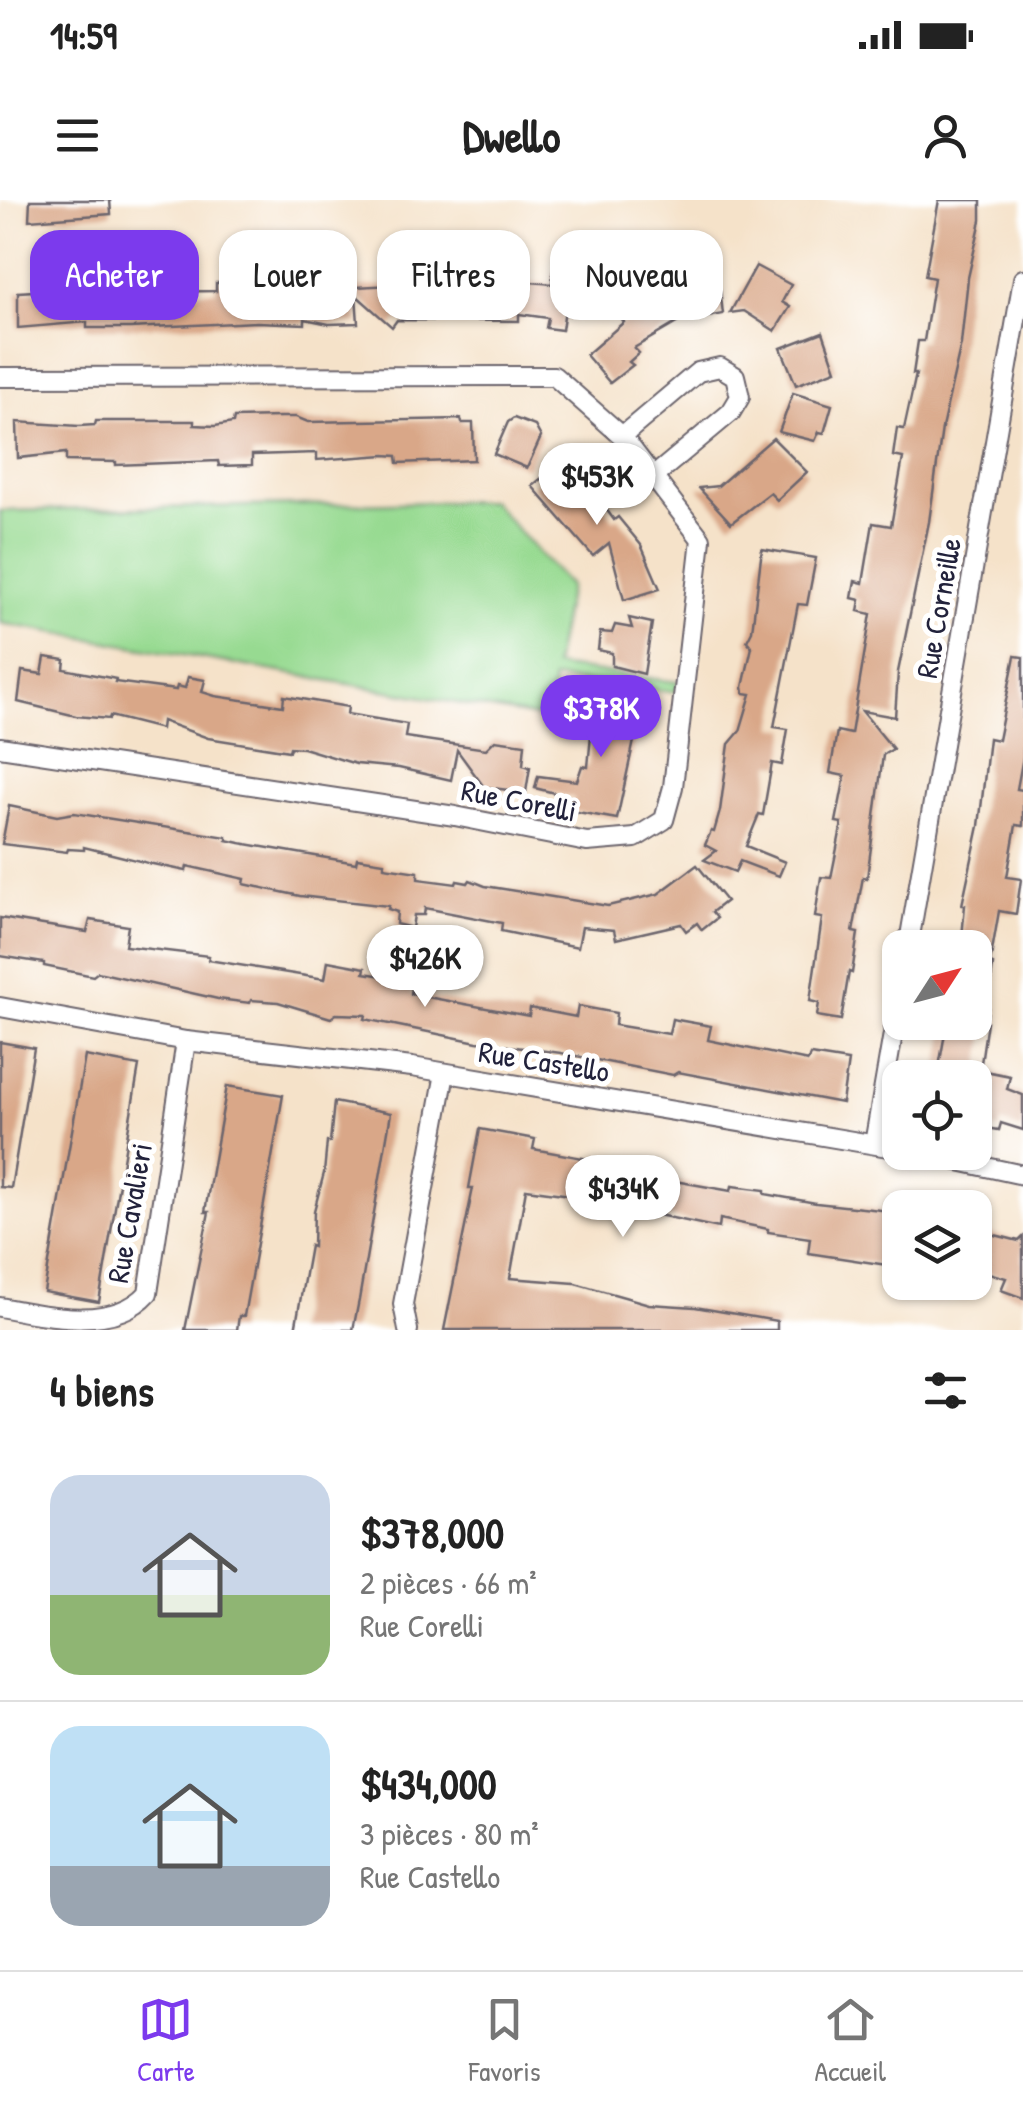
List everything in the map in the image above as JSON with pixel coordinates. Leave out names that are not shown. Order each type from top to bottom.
[{"type":"street","name":"Rue Corneille","points":[[911,930],[1018,349],[1023,278]]},
{"type":"street","points":[[622,436],[698,372],[720,367],[734,376],[740,397],[731,412],[653,476]]},
{"type":"street","name":"Rue Corelli","points":[[0,377],[554,376],[622,436],[700,538],[673,787],[664,820],[636,838],[587,842],[455,816],[0,747]]},
{"type":"street","name":"Rue Castello","points":[[0,1006],[186,1042],[412,1067],[882,1146]]},
{"type":"street","points":[[874,1144],[892,1040]]},
{"type":"street","name":"Rue Cavalieri","points":[[0,1306],[95,1326],[118,1322],[137,1311],[148,1293],[186,1042]]},
{"type":"street","points":[[408,1330],[403,1304],[444,1073]]},
{"type":"street","points":[[992,1168],[1023,1175]]},
{"type":"green space","points":[[491,501],[569,586],[554,666],[678,682],[677,692],[553,679],[549,719],[0,623],[0,511]]},
{"type":"building","points":[[30,200],[110,200],[111,214],[29,220]]},
{"type":"building","points":[[939,200],[981,200],[981,220],[968,278],[961,344],[942,428],[929,522],[898,672],[895,717],[862,711],[893,749],[883,755],[867,878],[863,877],[853,932],[858,933],[852,973],[849,972],[841,1020],[817,1016],[819,1003],[810,1001],[822,918],[815,917],[821,877],[831,878],[842,823],[836,822],[845,776],[830,773],[837,731],[851,734],[871,614],[858,611],[860,600],[852,598],[855,581],[863,583],[873,523],[891,526],[903,458],[893,456],[897,428],[904,429],[916,374],[918,341],[924,341],[934,278],[925,276]]},
{"type":"building","points":[[756,266],[791,285],[782,302],[790,307],[775,331],[744,311],[730,313]]},
{"type":"building","points":[[530,282],[550,284],[550,320],[563,320],[562,330],[546,328],[548,318],[530,316]]},
{"type":"building","points":[[216,283],[219,320],[305,320],[305,324],[87,328],[87,322],[18,328],[18,292],[30,291],[30,320],[199,320],[199,291],[216,291]]},
{"type":"building","points":[[377,286],[377,314],[357,296],[357,287]]},
{"type":"building","points":[[357,309],[358,323],[310,320],[357,320]]},
{"type":"building","points":[[624,322],[678,322],[634,348],[639,353],[629,362],[633,365],[610,383],[586,355]]},
{"type":"building","points":[[823,332],[836,370],[796,385],[781,348]]},
{"type":"building","points":[[793,393],[832,405],[824,433],[819,432],[815,441],[779,432]]},
{"type":"building","points":[[296,417],[308,422],[461,419],[462,423],[473,423],[474,460],[398,463],[397,456],[385,455],[317,460],[317,453],[252,455],[252,465],[219,466],[218,461],[116,465],[66,461],[66,453],[18,458],[17,422],[79,426],[95,425],[96,421],[194,421],[194,425],[215,426],[233,423],[234,418]]},
{"type":"building","points":[[514,418],[535,426],[541,437],[527,468],[494,454],[508,422]]},
{"type":"building","points":[[773,438],[807,472],[777,500],[770,493],[731,523],[699,488],[718,486]]},
{"type":"building","points":[[564,460],[580,480],[585,480],[614,520],[618,517],[641,545],[660,589],[624,600],[609,543],[593,556],[532,486]]},
{"type":"building","points":[[762,549],[816,558],[807,605],[798,604],[774,727],[788,729],[782,765],[772,763],[763,815],[759,814],[746,846],[785,862],[779,876],[740,861],[735,872],[704,860],[716,851],[705,845],[720,811],[729,744],[740,731],[751,694],[744,693],[743,687],[752,647],[747,641],[752,631]]},
{"type":"building","points":[[629,618],[652,623],[644,674],[612,666],[612,653],[598,650],[600,632],[612,633],[615,625],[632,628]]},
{"type":"building","points":[[1015,656],[1023,657],[1023,757],[1017,789],[1023,790],[1023,826],[1016,825],[1007,877],[1021,879],[1016,914],[999,911],[992,951],[992,930],[963,930],[962,905],[979,826],[989,738],[998,740]]},
{"type":"building","points":[[45,657],[65,660],[64,669],[116,679],[115,682],[176,690],[177,686],[185,688],[188,677],[205,680],[202,692],[215,696],[283,706],[284,696],[348,707],[347,714],[407,724],[405,737],[486,749],[495,740],[525,744],[523,765],[530,767],[526,792],[484,787],[457,750],[451,780],[399,768],[356,764],[303,748],[290,747],[289,751],[208,738],[162,721],[161,729],[110,716],[76,716],[18,702],[22,671],[42,674]]},
{"type":"building","points":[[586,697],[633,704],[632,716],[639,718],[617,819],[572,811],[574,798],[535,788],[538,776],[577,781],[582,766],[588,767],[592,724],[583,723]]},
{"type":"building","points":[[9,806],[57,816],[74,813],[227,837],[240,843],[356,863],[357,858],[384,862],[384,867],[418,872],[418,879],[456,884],[470,880],[485,886],[608,906],[658,894],[697,865],[726,901],[712,912],[717,918],[702,930],[697,923],[686,931],[681,924],[616,939],[614,930],[582,927],[578,947],[501,931],[502,923],[425,908],[424,915],[414,915],[412,928],[396,924],[397,912],[389,906],[300,896],[244,884],[245,879],[187,866],[186,871],[84,847],[67,852],[2,844]]},
{"type":"building","points":[[0,918],[87,932],[90,920],[128,926],[125,946],[209,956],[208,960],[325,979],[328,961],[365,968],[364,973],[413,981],[411,994],[529,1016],[530,1008],[576,1017],[578,1006],[616,1013],[615,1025],[669,1034],[672,1019],[711,1026],[708,1040],[808,1061],[810,1055],[848,1061],[842,1103],[678,1072],[673,1075],[561,1053],[477,1042],[365,1019],[366,1015],[336,1014],[331,1018],[278,1002],[218,999],[98,972],[93,976],[44,966],[0,956]]},
{"type":"building","points":[[944,1040],[984,1040],[981,1060],[940,1060]]},
{"type":"building","points":[[0,1042],[34,1048],[11,1188],[0,1187]]},
{"type":"building","points":[[85,1056],[139,1066],[99,1302],[44,1292]]},
{"type":"building","points":[[992,1072],[1010,1076],[1007,1089],[1023,1095],[1023,1130],[1001,1123],[999,1130],[992,1129]]},
{"type":"building","points":[[227,1086],[283,1095],[244,1316],[239,1316],[237,1330],[185,1330],[209,1212],[205,1212]]},
{"type":"building","points":[[334,1102],[391,1113],[353,1330],[295,1330],[310,1246],[313,1247],[314,1211],[330,1142]]},
{"type":"building","points":[[480,1129],[535,1139],[533,1149],[599,1161],[598,1166],[642,1170],[641,1175],[731,1191],[732,1186],[765,1190],[765,1194],[816,1203],[882,1210],[882,1264],[808,1253],[810,1238],[768,1229],[720,1219],[719,1228],[635,1210],[634,1216],[598,1210],[600,1199],[526,1189],[510,1278],[575,1283],[649,1304],[695,1307],[777,1321],[777,1330],[444,1330],[473,1188],[469,1188]]},
{"type":"building","points":[[992,1234],[1019,1241],[1023,1237],[1023,1298],[1001,1290],[1006,1278],[992,1274]]}]
